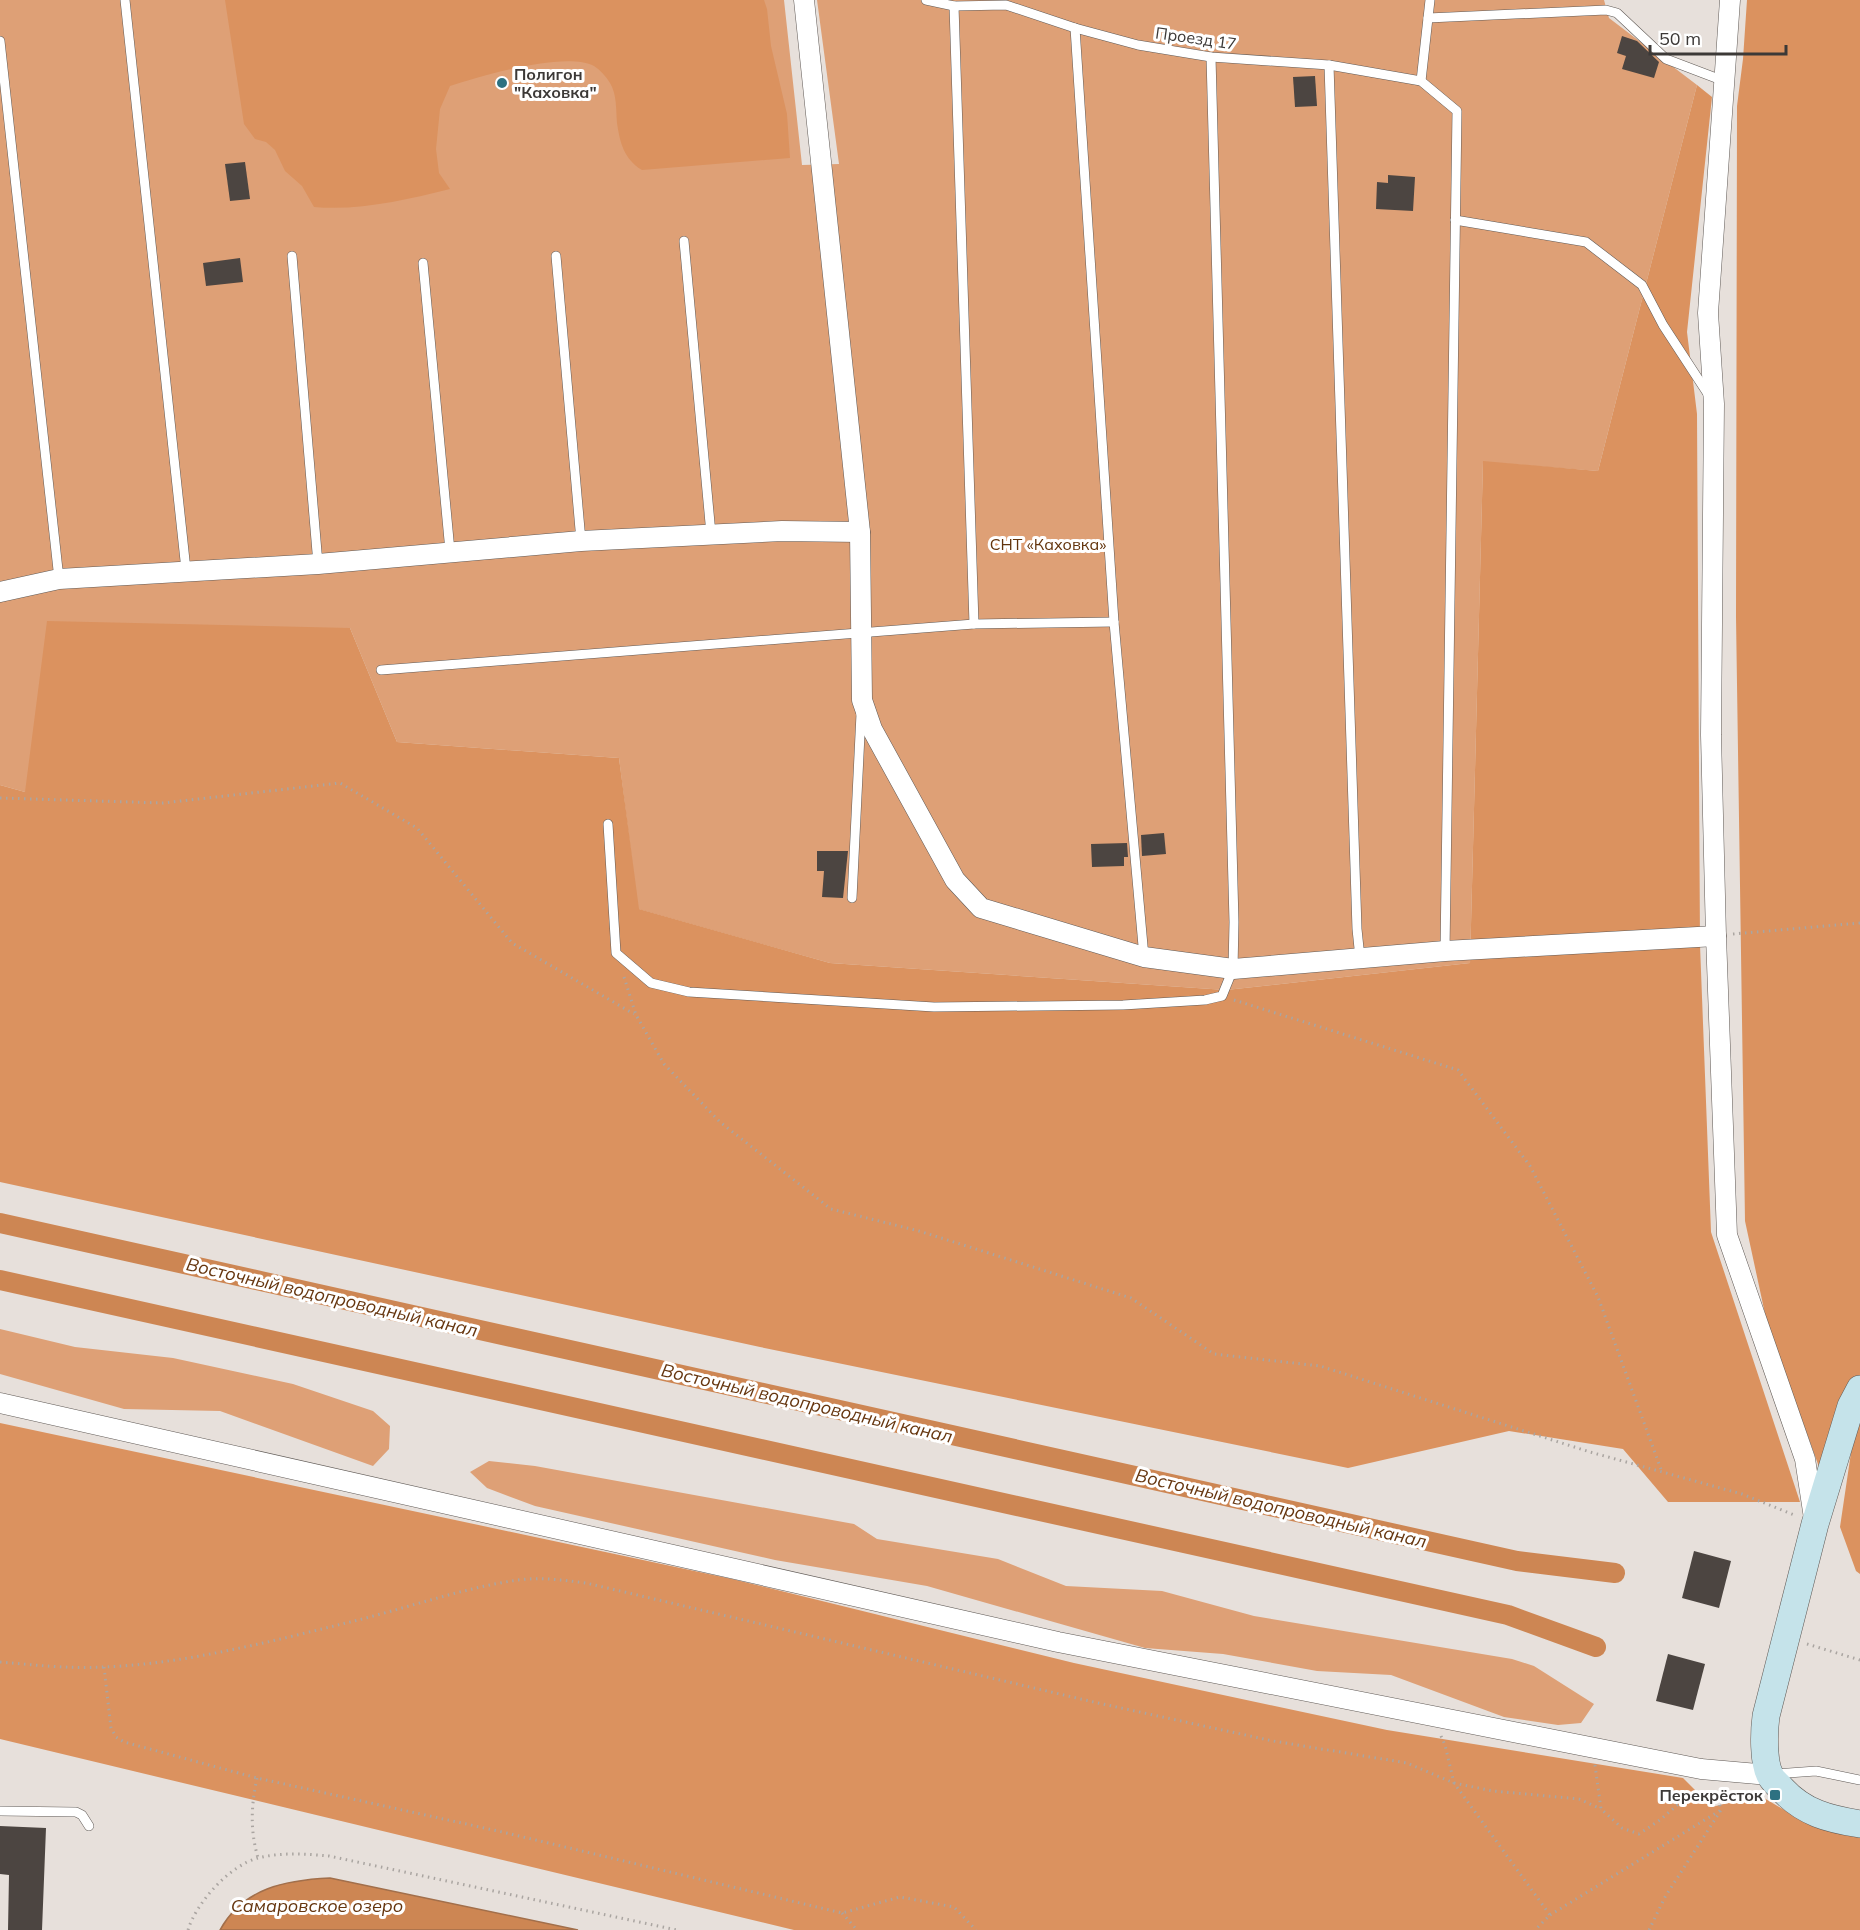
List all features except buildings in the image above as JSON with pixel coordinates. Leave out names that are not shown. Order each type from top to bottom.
[{"type":"street","points":[[804,0],[860,532],[861,700],[872,729],[955,880],[981,908],[1144,957],[1233,969],[1445,951],[1716,936]]},
{"type":"street","points":[[1730,0],[1708,313],[1714,404],[1712,735],[1716,936],[1727,1235],[1805,1459],[1815,1524]]},
{"type":"street","points":[[0,592],[59,579],[318,564],[581,541],[782,531],[860,532]]},
{"type":"street","points":[[1860,1389],[1851,1406],[1815,1524],[1766,1716],[1764,1740],[1769,1775],[1792,1800],[1812,1813],[1833,1820],[1860,1824]]},
{"type":"street","points":[[0,1403],[1058,1642],[1594,1746],[1701,1769],[1769,1775]]},
{"type":"lane","points":[[125,0],[186,570]]},
{"type":"lane","name":"Проезд 17","points":[[926,0],[954,6],[1006,5],[1075,28],[1138,45],[1211,57],[1329,65],[1421,81],[1457,111],[1455,220]]},
{"type":"lane","points":[[1421,81],[1430,0]]},
{"type":"lane","points":[[954,6],[974,624]]},
{"type":"lane","points":[[1428,18],[1606,10],[1617,13],[1666,59],[1724,81]]},
{"type":"lane","points":[[1075,28],[1114,622],[1144,957]]},
{"type":"lane","points":[[0,41],[59,579]]},
{"type":"lane","points":[[608,824],[616,953],[651,983],[689,992],[934,1007],[1123,1005],[1205,1000],[1222,996],[1233,969],[1234,922],[1211,57]]},
{"type":"lane","points":[[1329,65],[1357,929],[1360,958]]},
{"type":"lane","points":[[1445,951],[1455,220],[1586,242],[1642,285],[1663,325],[1714,404]]},
{"type":"lane","points":[[684,241],[711,534]]},
{"type":"lane","points":[[292,256],[318,564]]},
{"type":"lane","points":[[556,256],[581,541]]},
{"type":"lane","points":[[423,263],[450,551]]},
{"type":"lane","points":[[381,670],[974,624],[1114,622]]},
{"type":"lane","points":[[852,898],[861,700]]},
{"type":"lane","points":[[1769,1775],[1816,1771],[1860,1780]]},
{"type":"lane","points":[[0,1811],[76,1812],[82,1815],[89,1826]]},
{"type":"path","points":[[0,798],[163,804],[340,783],[417,828],[512,943],[636,1015]]},
{"type":"path","points":[[1716,936],[1860,923]]},
{"type":"path","points":[[616,953],[636,1015],[664,1064],[720,1122],[831,1209],[919,1231],[1131,1298],[1214,1354],[1320,1366],[1590,1452],[1742,1494],[1815,1524]]},
{"type":"path","points":[[1222,996],[1458,1070],[1530,1166],[1598,1297],[1662,1472]]},
{"type":"path","points":[[0,1662],[59,1667],[104,1667],[162,1662],[344,1624],[494,1585],[519,1580],[548,1579],[586,1582],[865,1649],[1274,1741],[1407,1763],[1454,1783],[1493,1791],[1579,1799],[1601,1809],[1622,1828],[1639,1834],[1683,1800],[1700,1795],[1718,1798],[1738,1789]]},
{"type":"path","points":[[1786,1638],[1860,1660]]},
{"type":"path","points":[[104,1667],[111,1728],[116,1737],[124,1742],[257,1778],[498,1831],[842,1913],[900,1897],[954,1907],[976,1930]]},
{"type":"path","points":[[1428,1714],[1445,1745],[1454,1783],[1550,1915]]},
{"type":"path","points":[[1594,1746],[1601,1809]]},
{"type":"path","points":[[257,1778],[251,1816],[252,1838],[258,1858]]},
{"type":"path","points":[[1649,1930],[1665,1897],[1721,1810],[1718,1798]]},
{"type":"path","points":[[1535,1930],[1550,1915],[1721,1810]]},
{"type":"path","points":[[188,1930],[191,1919],[212,1890],[226,1877],[258,1858],[302,1854],[329,1856],[677,1930]]},
{"type":"path","points":[[842,1913],[857,1930]]},
{"type":"green space","name":"СНТ «Каховка»","points":[[0,0],[784,0],[802,165],[839,164],[817,0],[1604,0],[1609,18],[1697,85],[1598,471],[1483,462],[1470,963],[1226,990],[830,963],[638,909],[619,758],[397,742],[350,628],[25,792],[0,785]]},
{"type":"green space","points":[[0,1329],[75,1347],[173,1358],[293,1384],[373,1411],[390,1426],[389,1449],[373,1466],[220,1411],[124,1409],[0,1374]]},
{"type":"green space","points":[[489,1461],[535,1466],[854,1524],[877,1539],[998,1559],[1066,1586],[1162,1591],[1254,1616],[1512,1659],[1534,1666],[1594,1704],[1581,1723],[1558,1725],[1504,1717],[1391,1675],[1317,1671],[1223,1654],[1145,1648],[927,1586],[775,1560],[535,1506],[487,1488],[470,1472]]},
{"type":"shaded area","name":"Полигон \"Каховка\"","points":[[225,0],[764,0],[771,46],[787,114],[790,158],[642,170],[631,161],[621,144],[614,92],[603,73],[594,66],[581,62],[563,61],[502,71],[450,86],[440,109],[436,149],[439,173],[450,189],[365,206],[314,207],[302,186],[285,171],[275,150],[266,142],[255,139],[244,124]]},
{"type":"shaded area","points":[[1747,0],[1860,0],[1860,1574],[1856,1571],[1840,1527],[1853,1439],[1819,1467],[1767,1323],[1745,1221],[1736,617],[1737,106]]},
{"type":"shaded area","points":[[1697,85],[1712,97],[1687,332],[1697,414],[1700,945],[1711,1232],[1800,1502],[1668,1502],[1623,1449],[1509,1431],[1348,1468],[760,1347],[0,1182],[0,785],[25,792],[47,621],[350,628],[397,742],[619,758],[639,909],[830,963],[1226,990],[1470,963],[1483,461],[1598,471]]},
{"type":"shaded area","points":[[0,1423],[732,1579],[1074,1663],[1387,1730],[1683,1778],[1712,1807],[1759,1795],[1798,1818],[1860,1828],[1860,1930],[794,1930],[0,1739]]},
{"type":"water","name":"Самаровское озеро","points":[[330,1878],[578,1930],[220,1930],[241,1904],[267,1889],[297,1881]]},
{"type":"waterway","name":"Восточный водопроводный канал","points":[[0,1223],[1517,1561],[1615,1573]]},
{"type":"waterway","name":"Восточный водопроводный канал","points":[[0,1280],[1508,1615],[1596,1647]]},
{"type":"place","name":"Полигон \"Каховка\"","points":[[502,83]]},
{"type":"place","name":"Перекрёсток","points":[[1775,1795]]}]
